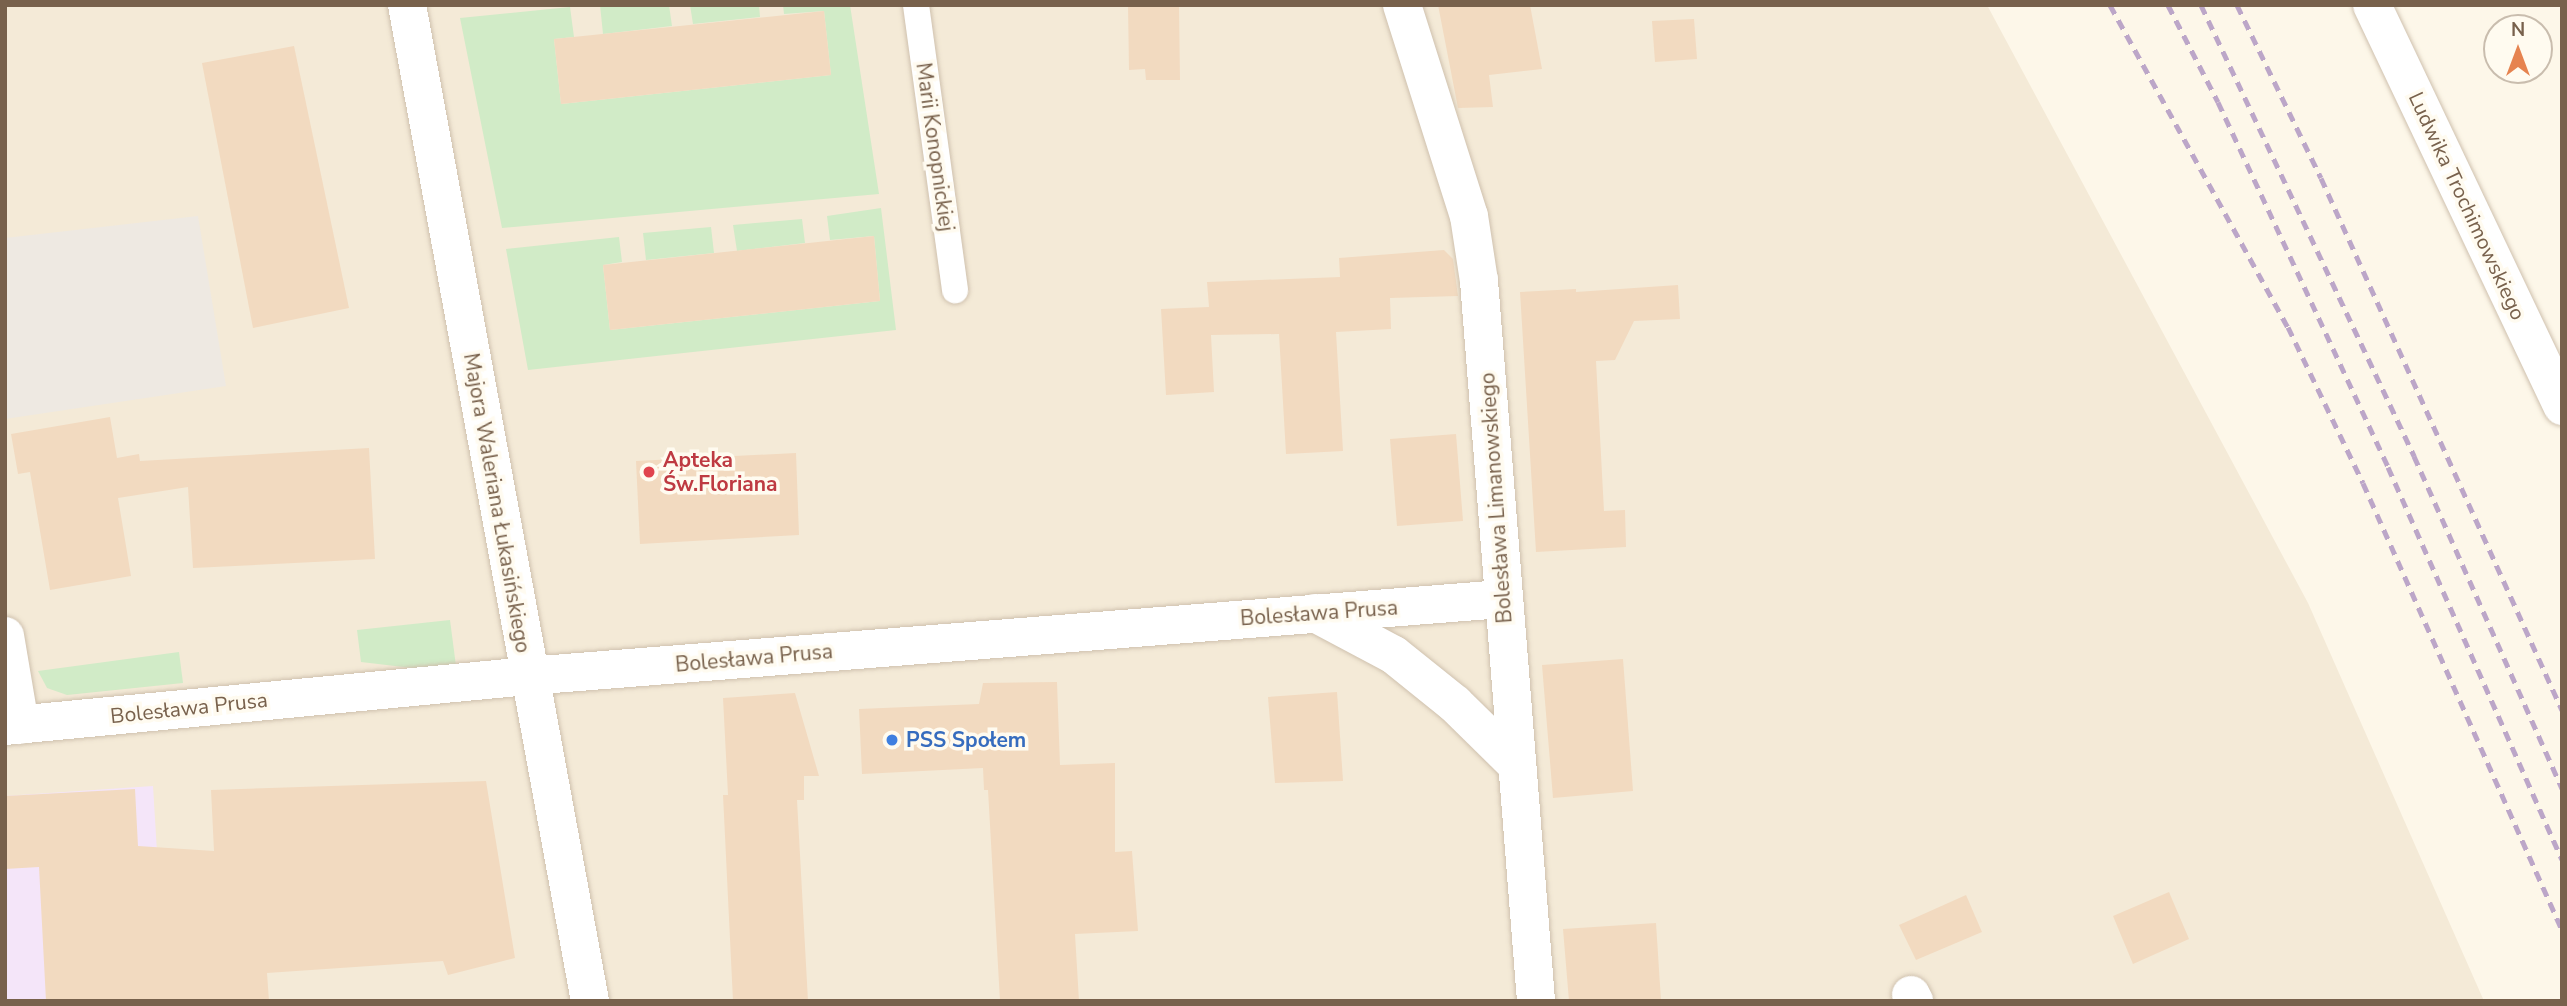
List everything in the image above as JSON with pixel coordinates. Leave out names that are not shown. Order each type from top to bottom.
[{"type":"street","name":"Majora Waleriana Łukasińskiego","points":[[407,5],[528,676],[590,1001]]},
{"type":"street","name":"Bolesława Limanowskiego","points":[[1402,5],[1469,216],[1479,281],[1536,1001]]},
{"type":"street","name":"Ludwika Trochimowskiego","points":[[2372,5],[2562,406]]},
{"type":"street","name":"Bolesława Prusa","points":[[13,725],[528,676],[1503,599]]},
{"type":"street","points":[[1315,613],[1394,655],[1455,704],[1517,764]]},
{"type":"street","points":[[5,636],[13,725]]},
{"type":"lane","name":"Marii Konopnickiej","points":[[916,5],[955,290]]},
{"type":"shaded area","points":[[5,5],[1987,5],[2308,603],[2484,1001],[5,1001]]},
{"type":"shaded area","points":[[198,216],[226,386],[5,419],[5,238]]},
{"type":"shaded area","points":[[153,786],[166,1001],[5,1001],[5,796]]},
{"type":"green space","points":[[600,5],[669,5],[672,26],[603,34]]},
{"type":"green space","points":[[690,5],[759,5],[760,17],[693,24]]},
{"type":"green space","points":[[783,5],[850,5],[879,194],[502,228],[460,18],[570,7],[574,37],[554,39],[561,104],[831,75],[824,11],[784,14]]},
{"type":"green space","points":[[881,208],[896,330],[528,370],[506,249],[619,237],[622,262],[603,265],[610,330],[880,301],[874,236],[830,240],[827,216]]},
{"type":"green space","points":[[802,219],[805,243],[737,251],[733,225]]},
{"type":"green space","points":[[711,227],[714,253],[646,260],[643,233]]},
{"type":"green space","points":[[450,620],[456,666],[412,668],[361,662],[357,630]]},
{"type":"green space","points":[[179,652],[183,683],[67,695],[47,688],[38,671]]},
{"type":"building","points":[[1128,5],[1179,5],[1180,80],[1146,80],[1145,69],[1129,70]]},
{"type":"building","points":[[1438,5],[1530,5],[1542,69],[1489,75],[1493,107],[1458,108]]},
{"type":"building","points":[[824,11],[831,75],[561,104],[554,39]]},
{"type":"building","points":[[1694,19],[1697,59],[1655,62],[1652,21]]},
{"type":"building","points":[[294,46],[349,308],[253,328],[202,63]]},
{"type":"building","points":[[874,236],[880,301],[610,330],[603,265]]},
{"type":"building","points":[[1444,250],[1453,259],[1458,296],[1390,298],[1391,329],[1336,332],[1343,451],[1286,454],[1279,334],[1211,335],[1214,392],[1166,395],[1161,309],[1209,307],[1207,282],[1340,277],[1339,258]]},
{"type":"building","points":[[1678,285],[1680,319],[1634,321],[1615,360],[1596,361],[1604,511],[1625,510],[1626,547],[1536,552],[1520,292],[1576,289],[1576,292]]},
{"type":"building","points":[[110,417],[117,458],[139,454],[140,461],[369,448],[375,559],[193,568],[188,487],[118,498],[131,576],[50,590],[30,472],[18,474],[11,434]]},
{"type":"building","points":[[1456,434],[1463,521],[1397,526],[1390,439]]},
{"type":"building","points":[[796,453],[799,535],[640,544],[636,461]]},
{"type":"building","points":[[1623,659],[1633,791],[1553,798],[1542,665]]},
{"type":"building","points":[[1057,682],[1060,765],[1115,763],[1115,852],[1132,851],[1138,931],[1075,934],[1079,1001],[1000,1001],[988,790],[984,790],[983,768],[862,774],[859,709],[979,704],[983,683]]},
{"type":"building","points":[[1337,692],[1343,781],[1275,783],[1268,697]]},
{"type":"building","points":[[795,693],[819,776],[804,776],[804,800],[797,800],[808,1001],[733,1001],[723,795],[728,795],[723,698]]},
{"type":"building","points":[[486,781],[515,958],[448,975],[443,961],[267,973],[269,1001],[46,1001],[39,867],[5,869],[5,796],[135,789],[138,846],[214,851],[211,790]]},
{"type":"building","points":[[2169,892],[2189,939],[2133,964],[2113,916]]},
{"type":"building","points":[[1966,895],[1982,932],[1916,960],[1899,925]]},
{"type":"building","points":[[1656,923],[1661,1001],[1569,1001],[1563,929]]},
{"type":"railway","points":[[2110,5],[2288,327],[2363,483],[2562,929]]},
{"type":"railway","points":[[2168,5],[2218,102],[2388,467],[2562,859]]},
{"type":"railway","points":[[2201,5],[2414,456],[2562,789]]},
{"type":"railway","points":[[2237,5],[2321,178],[2562,710]]},
{"type":"place","name":"Apteka Św.Floriana","points":[[649,472]]},
{"type":"place","name":"PSS Społem","points":[[892,740]]}]
